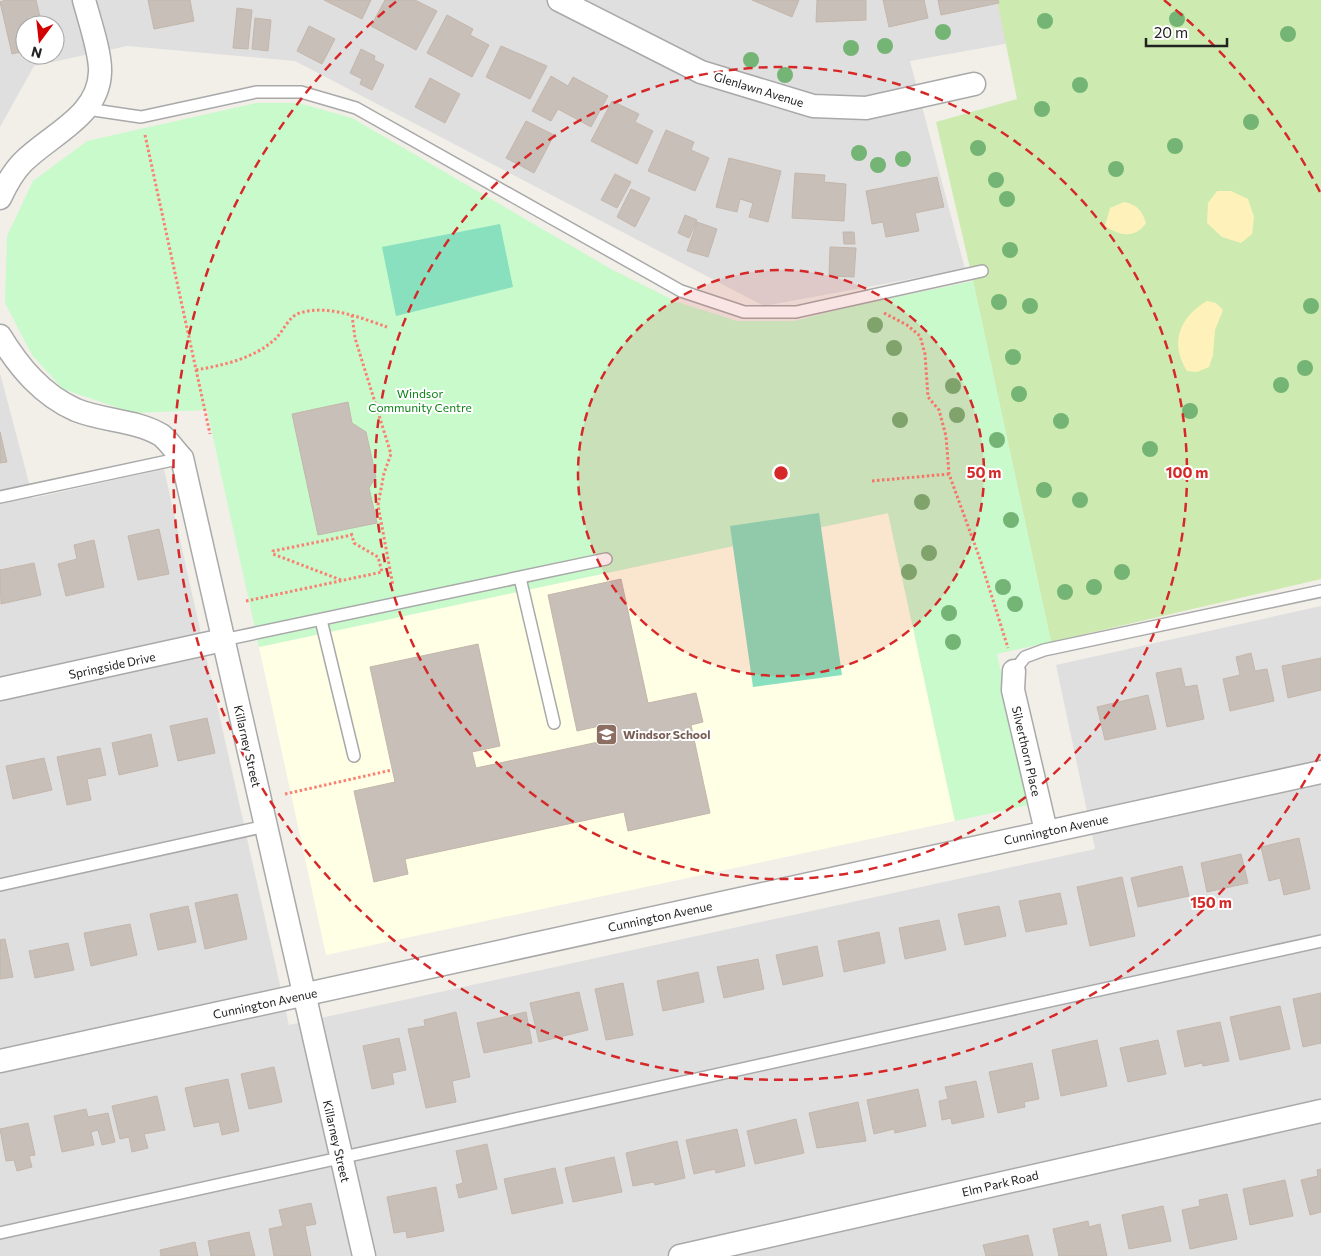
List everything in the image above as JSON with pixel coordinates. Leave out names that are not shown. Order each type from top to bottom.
[{"type":"street","points":[[0,198],[6,184],[21,163],[87,109],[97,94],[100,70],[84,0]]},
{"type":"street","name":"Glenlawn Avenue","points":[[558,0],[701,72],[813,106],[866,108],[974,84]]},
{"type":"street","points":[[0,336],[15,360],[34,381],[55,398],[93,416],[134,426],[161,436],[182,458]]},
{"type":"street","name":"Killarney Street","points":[[182,458],[364,1256]]},
{"type":"street","name":"Springside Drive","points":[[0,690],[223,640]]},
{"type":"street","name":"Silverthorn Place","points":[[1014,671],[1013,690],[1046,831]]},
{"type":"street","name":"Cunnington Avenue","points":[[0,1061],[1321,772]]},
{"type":"street","name":"Elm Park Road","points":[[680,1256],[1321,1110]]},
{"type":"lane","points":[[87,109],[141,117],[256,92],[301,92],[356,108],[681,291],[744,312],[796,312],[982,271]]},
{"type":"lane","points":[[0,498],[182,458]]},
{"type":"lane","points":[[223,640],[606,559]]},
{"type":"lane","points":[[520,578],[554,723]]},
{"type":"lane","points":[[1014,671],[1025,657],[1044,650],[1321,591]]},
{"type":"lane","points":[[322,620],[354,756]]},
{"type":"lane","points":[[0,885],[266,826]]},
{"type":"lane","points":[[0,1233],[1321,941]]},
{"type":"path","points":[[141,117],[210,434]]},
{"type":"path","points":[[857,299],[907,325],[920,336],[925,354],[928,397],[939,410],[946,436],[949,474],[980,559],[1014,671]]},
{"type":"path","points":[[196,370],[225,364],[252,355],[275,340],[285,326],[299,313],[315,311],[352,315],[387,327]]},
{"type":"path","points":[[352,315],[354,338],[391,454],[384,473],[378,505],[397,603]]},
{"type":"path","points":[[872,481],[949,474]]},
{"type":"path","points":[[246,601],[342,581],[382,572],[378,557],[354,543],[352,534],[273,551],[273,554],[342,581]]},
{"type":"path","points":[[260,798],[392,770]]},
{"type":"shaded area","points":[[0,0],[1000,0],[1010,43],[910,61],[965,269],[764,306],[295,61],[127,46],[65,59],[65,15],[15,15],[15,65],[39,65],[34,66],[0,127]]},
{"type":"shaded area","points":[[0,373],[33,498],[164,469],[289,1025],[1095,849],[1056,665],[1321,606],[1321,1256],[0,1256]]},
{"type":"shaded area","name":"Windsor School","points":[[888,513],[955,821],[326,955],[259,647]]},
{"type":"green space","points":[[997,0],[1321,0],[1321,579],[1051,642],[973,281],[936,122],[1017,99]]},
{"type":"green space","name":"Windsor Community Centre","points":[[256,103],[299,103],[352,118],[611,269],[677,302],[737,321],[795,321],[844,308],[973,281],[1051,642],[997,654],[1029,805],[955,821],[888,513],[259,647],[207,410],[133,413],[63,389],[32,355],[5,303],[7,236],[33,181],[87,141]]},
{"type":"green space","points":[[500,224],[513,287],[396,316],[382,247]]},
{"type":"green space","points":[[819,513],[842,675],[753,687],[730,526]]},
{"type":"sand","points":[[1217,191],[1231,191],[1248,199],[1254,217],[1252,234],[1241,243],[1222,237],[1207,223],[1208,203]]},
{"type":"sand","points":[[1124,202],[1138,209],[1146,223],[1137,232],[1132,234],[1122,234],[1105,226],[1110,208]]},
{"type":"sand","points":[[1207,301],[1216,303],[1223,310],[1215,330],[1213,355],[1209,367],[1197,372],[1187,371],[1179,350],[1178,340],[1180,331],[1190,315]]},
{"type":"building","points":[[6,0],[36,0],[40,15],[15,15],[15,53],[12,54],[0,2]]},
{"type":"building","points":[[148,0],[190,0],[194,21],[154,29]]},
{"type":"building","points":[[324,0],[371,0],[362,19]]},
{"type":"building","points":[[385,0],[415,0],[437,11],[416,50],[371,26]]},
{"type":"building","points":[[752,0],[799,0],[792,17]]},
{"type":"building","points":[[817,0],[866,0],[866,20],[816,22]]},
{"type":"building","points":[[883,0],[924,0],[928,18],[889,27]]},
{"type":"building","points":[[938,0],[998,0],[999,3],[941,15]]},
{"type":"building","points":[[237,8],[252,10],[248,49],[233,48]]},
{"type":"building","points":[[447,15],[473,29],[470,35],[489,45],[472,77],[427,53]]},
{"type":"building","points":[[255,18],[271,20],[268,51],[252,49]]},
{"type":"building","points":[[309,26],[335,39],[322,64],[297,51]]},
{"type":"building","points":[[501,46],[547,66],[530,99],[486,77]]},
{"type":"building","points":[[361,49],[375,56],[374,60],[384,65],[372,90],[360,84],[362,79],[350,73]]},
{"type":"building","points":[[551,76],[568,86],[573,77],[608,96],[591,127],[558,109],[551,121],[532,111]]},
{"type":"building","points":[[430,78],[460,94],[445,123],[415,107]]},
{"type":"building","points":[[612,101],[639,114],[635,122],[653,131],[637,164],[591,141]]},
{"type":"building","points":[[526,121],[554,135],[534,173],[506,158]]},
{"type":"building","points":[[666,130],[694,142],[691,150],[709,158],[695,191],[648,171]]},
{"type":"building","points":[[729,158],[781,171],[768,222],[749,217],[753,203],[740,199],[737,212],[716,207]]},
{"type":"building","points":[[795,173],[825,175],[824,182],[846,184],[844,221],[792,218]]},
{"type":"building","points":[[615,174],[631,182],[617,208],[601,200]]},
{"type":"building","points":[[937,177],[944,207],[915,213],[919,231],[886,237],[883,222],[872,224],[866,191]]},
{"type":"building","points":[[631,189],[650,198],[635,227],[617,217]]},
{"type":"building","points":[[685,215],[697,220],[689,238],[678,233]]},
{"type":"building","points":[[697,222],[717,229],[708,257],[687,251]]},
{"type":"building","points":[[843,232],[854,232],[855,244],[844,244]]},
{"type":"building","points":[[830,247],[856,248],[854,277],[829,276]]},
{"type":"building","points":[[348,402],[352,423],[366,432],[376,477],[369,488],[377,523],[318,535],[292,414]]},
{"type":"building","points":[[0,432],[7,462],[0,463]]},
{"type":"building","points":[[159,529],[169,574],[138,580],[128,536]]},
{"type":"building","points":[[94,540],[104,587],[66,596],[58,564],[77,559],[74,545]]},
{"type":"building","points":[[34,563],[41,595],[1,604],[0,570]]},
{"type":"building","points":[[621,579],[648,703],[696,693],[703,722],[691,725],[710,813],[628,831],[624,812],[405,859],[408,874],[374,882],[354,791],[395,782],[370,667],[478,644],[500,746],[472,752],[476,768],[608,740],[604,725],[577,731],[548,595]]},
{"type":"building","points":[[1251,653],[1255,671],[1267,669],[1274,701],[1230,711],[1223,679],[1240,675],[1236,657]]},
{"type":"building","points":[[1321,658],[1321,690],[1288,698],[1282,666]]},
{"type":"building","points":[[1181,668],[1185,687],[1197,685],[1204,719],[1167,727],[1156,673]]},
{"type":"building","points":[[1148,695],[1156,729],[1105,740],[1097,707]]},
{"type":"building","points":[[207,718],[215,753],[178,761],[170,726]]},
{"type":"building","points":[[151,734],[158,766],[119,775],[112,743]]},
{"type":"building","points":[[100,748],[106,775],[87,779],[91,800],[67,805],[57,757]]},
{"type":"building","points":[[44,758],[52,790],[13,799],[6,766]]},
{"type":"building","points":[[1299,838],[1310,889],[1284,895],[1280,878],[1269,881],[1261,847]]},
{"type":"building","points":[[1241,854],[1248,883],[1207,892],[1201,863]]},
{"type":"building","points":[[1182,866],[1189,896],[1138,907],[1131,878]]},
{"type":"building","points":[[1122,877],[1135,936],[1090,946],[1077,887]]},
{"type":"building","points":[[1060,893],[1067,924],[1026,932],[1019,901]]},
{"type":"building","points":[[237,894],[247,939],[205,949],[195,903]]},
{"type":"building","points":[[188,906],[196,942],[158,950],[150,914]]},
{"type":"building","points":[[999,906],[1006,936],[965,945],[958,914]]},
{"type":"building","points":[[939,920],[946,950],[905,959],[899,928]]},
{"type":"building","points":[[130,924],[137,955],[91,966],[84,933]]},
{"type":"building","points":[[879,932],[885,963],[844,972],[838,941]]},
{"type":"building","points":[[5,939],[13,977],[0,979],[0,940]]},
{"type":"building","points":[[68,943],[74,970],[35,978],[29,951]]},
{"type":"building","points":[[817,946],[823,976],[783,985],[776,955]]},
{"type":"building","points":[[758,959],[764,989],[724,998],[717,967]]},
{"type":"building","points":[[698,972],[704,1002],[663,1011],[657,981]]},
{"type":"building","points":[[623,983],[633,1035],[606,1040],[595,989]]},
{"type":"building","points":[[579,992],[588,1030],[539,1042],[530,1003]]},
{"type":"building","points":[[1321,993],[1321,1043],[1303,1047],[1293,999]]},
{"type":"building","points":[[1280,1006],[1290,1049],[1240,1060],[1230,1017]]},
{"type":"building","points":[[456,1012],[470,1077],[452,1081],[456,1102],[426,1108],[408,1029],[425,1026],[424,1020]]},
{"type":"building","points":[[526,1012],[532,1043],[484,1053],[477,1023]]},
{"type":"building","points":[[1220,1022],[1229,1061],[1203,1066],[1202,1063],[1185,1067],[1177,1031]]},
{"type":"building","points":[[399,1038],[406,1070],[392,1073],[394,1084],[372,1089],[363,1046]]},
{"type":"building","points":[[1097,1040],[1107,1086],[1061,1096],[1052,1050]]},
{"type":"building","points":[[1158,1040],[1166,1074],[1128,1082],[1120,1048]]},
{"type":"building","points":[[1032,1063],[1039,1099],[1024,1102],[1025,1107],[998,1113],[989,1072]]},
{"type":"building","points":[[274,1067],[282,1102],[249,1109],[241,1074]]},
{"type":"building","points":[[228,1079],[239,1131],[222,1135],[219,1122],[194,1127],[185,1088]]},
{"type":"building","points":[[976,1081],[984,1117],[952,1124],[951,1118],[942,1120],[939,1101],[948,1099],[945,1087]]},
{"type":"building","points":[[918,1089],[926,1126],[895,1133],[894,1129],[874,1134],[867,1100]]},
{"type":"building","points":[[157,1096],[165,1130],[144,1134],[148,1148],[132,1152],[129,1137],[120,1139],[112,1106]]},
{"type":"building","points":[[858,1102],[866,1141],[817,1148],[809,1113]]},
{"type":"building","points":[[86,1109],[88,1117],[108,1113],[115,1142],[102,1145],[98,1130],[91,1132],[94,1145],[62,1152],[54,1116]]},
{"type":"building","points":[[796,1119],[804,1153],[755,1164],[747,1131]]},
{"type":"building","points":[[28,1123],[35,1155],[29,1156],[32,1167],[17,1171],[14,1160],[6,1161],[0,1129]]},
{"type":"building","points":[[737,1129],[745,1166],[716,1173],[715,1169],[694,1174],[686,1140]]},
{"type":"building","points":[[677,1141],[685,1178],[655,1185],[654,1182],[633,1186],[626,1153]]},
{"type":"building","points":[[487,1144],[497,1189],[459,1198],[456,1185],[463,1183],[456,1151]]},
{"type":"building","points":[[614,1157],[622,1192],[573,1202],[565,1168]]},
{"type":"building","points":[[555,1168],[563,1203],[512,1214],[504,1179]]},
{"type":"building","points":[[1321,1169],[1321,1212],[1310,1215],[1301,1180],[1318,1176],[1317,1170]]},
{"type":"building","points":[[1285,1180],[1293,1216],[1250,1225],[1243,1189]]},
{"type":"building","points":[[436,1187],[444,1231],[407,1238],[406,1231],[394,1233],[387,1197]]},
{"type":"building","points":[[1227,1194],[1237,1239],[1190,1249],[1182,1210],[1200,1206],[1199,1200]]},
{"type":"building","points":[[311,1203],[316,1224],[305,1226],[311,1256],[274,1256],[269,1229],[283,1226],[279,1210]]},
{"type":"building","points":[[1163,1206],[1171,1241],[1129,1249],[1122,1215]]},
{"type":"building","points":[[1088,1221],[1089,1227],[1100,1224],[1107,1256],[1059,1256],[1053,1229]]},
{"type":"building","points":[[249,1232],[255,1256],[211,1256],[208,1241]]},
{"type":"building","points":[[1028,1235],[1033,1256],[986,1256],[983,1245]]},
{"type":"building","points":[[195,1242],[198,1256],[161,1256],[160,1250]]},
{"type":"place","name":"Windsor School","points":[[607,734]]}]
